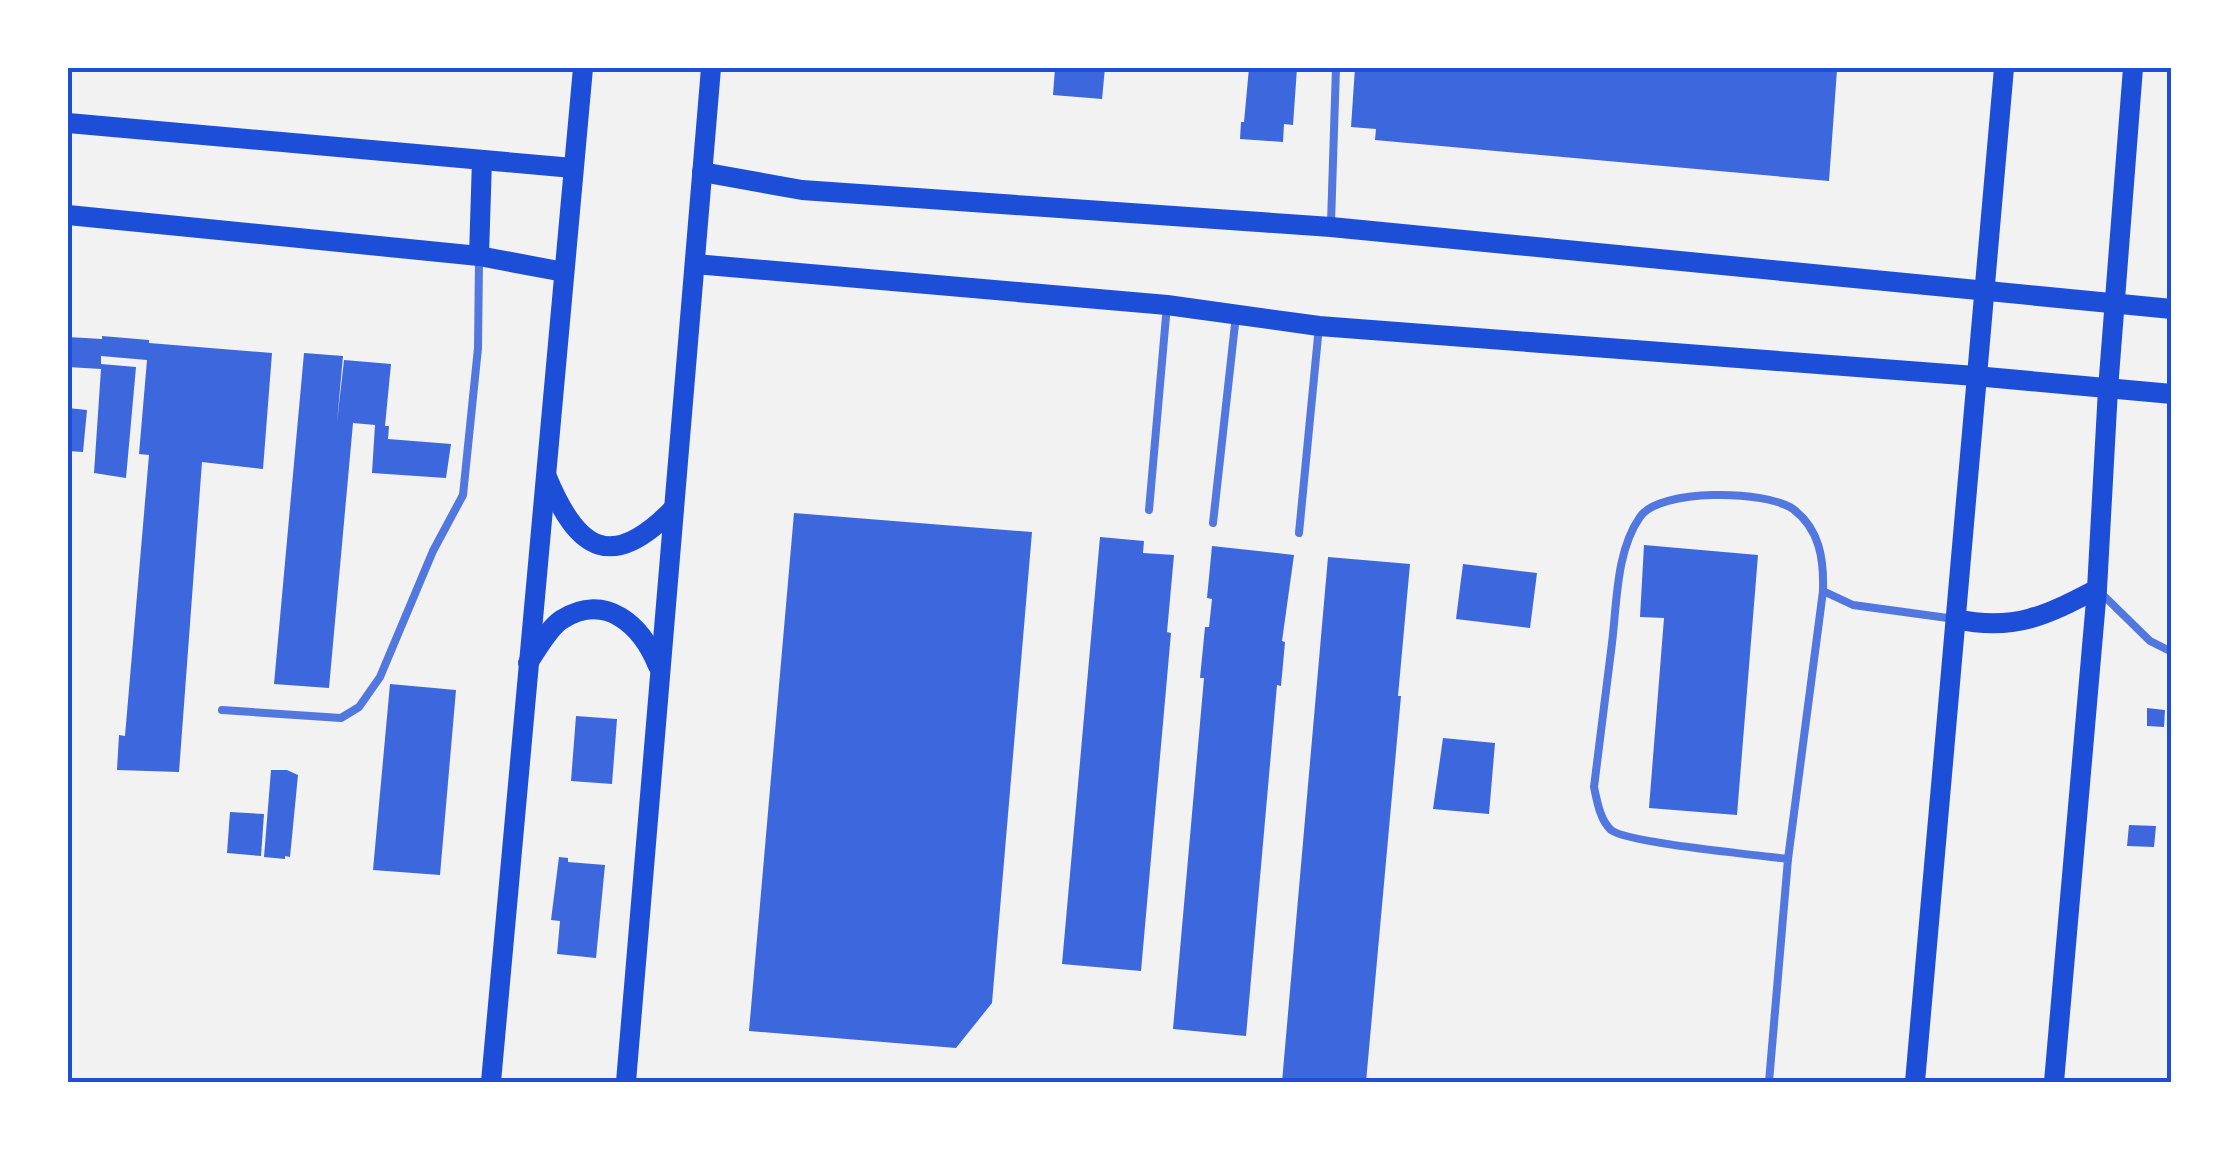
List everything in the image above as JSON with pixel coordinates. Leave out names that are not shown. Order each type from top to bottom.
[{"type":"main road","points":[[491,1082],[583,68]]},
{"type":"main road","points":[[626,1082],[711,68]]},
{"type":"main road","points":[[1915,1082],[2004,68]]},
{"type":"main road","points":[[2054,1082],[2097,589],[2133,68]]},
{"type":"main road","points":[[68,123],[573,168]]},
{"type":"main road","points":[[478,256],[482,160]]},
{"type":"main road","points":[[702,172],[802,190],[1331,227],[2172,309]]},
{"type":"main road","points":[[68,215],[478,256],[564,272]]},
{"type":"main road","points":[[695,264],[1167,305],[1319,326],[2172,394]]},
{"type":"main road","points":[[544,470],[561,511],[576,532],[593,544],[630,544],[652,530],[674,508]]},
{"type":"main road","points":[[1956,619],[1992,624],[2036,619],[2097,589]]},
{"type":"main road","points":[[527,664],[558,622],[576,613],[601,611],[618,614],[633,624],[648,642],[660,672]]},
{"type":"lane","points":[[1331,227],[1336,68]]},
{"type":"lane","points":[[222,710],[340,718],[359,706],[380,677],[433,551],[463,494],[478,348],[478,256]]},
{"type":"lane","points":[[1150,510],[1167,305]]},
{"type":"lane","points":[[1213,523],[1236,315]]},
{"type":"lane","points":[[1299,534],[1319,326]]},
{"type":"lane","points":[[1768,1082],[1788,859],[1824,566],[1818,540],[1792,508],[1770,500],[1715,495],[1672,499],[1642,512],[1628,538],[1594,787],[1598,809],[1612,830],[1637,840],[1788,859]]},
{"type":"lane","points":[[2097,589],[2150,641],[2172,652]]},
{"type":"lane","points":[[1823,591],[1853,604],[1956,619]]},
{"type":"building","points":[[1055,68],[1105,68],[1102,99],[1053,95]]},
{"type":"building","points":[[1249,68],[1297,68],[1293,125],[1284,124],[1283,142],[1240,139]]},
{"type":"building","points":[[1355,68],[1837,70],[1829,181],[1375,140],[1376,129],[1351,127]]},
{"type":"building","points":[[102,336],[272,353],[263,469],[202,462],[179,772],[117,770],[119,735],[125,736],[149,455],[139,454],[147,360],[101,356],[101,364],[136,367],[126,478],[94,473],[101,369],[68,367],[68,337]]},
{"type":"building","points":[[304,353],[343,356],[337,422],[344,360],[391,364],[385,426],[389,426],[388,439],[451,444],[446,478],[372,473],[375,425],[353,423],[329,688],[274,684]]},
{"type":"building","points":[[68,408],[87,410],[83,452],[68,451]]},
{"type":"building","points":[[794,513],[1032,532],[992,1003],[956,1048],[749,1031]]},
{"type":"building","points":[[1100,537],[1144,541],[1143,553],[1174,555],[1167,632],[1171,633],[1141,971],[1062,964]]},
{"type":"building","points":[[1644,545],[1758,555],[1737,815],[1649,808],[1664,618],[1640,617]]},
{"type":"building","points":[[1212,546],[1294,555],[1282,641],[1285,642],[1281,686],[1277,685],[1246,1036],[1173,1029],[1204,678],[1200,678],[1212,599],[1207,598]]},
{"type":"building","points":[[1328,557],[1410,564],[1401,696],[1366,1082],[1282,1082]]},
{"type":"building","points":[[1463,564],[1537,573],[1530,628],[1456,619]]},
{"type":"building","points":[[390,684],[456,690],[440,875],[373,870]]},
{"type":"building","points":[[2147,708],[2165,710],[2164,727],[2147,726]]},
{"type":"building","points":[[576,716],[617,719],[612,784],[571,781]]},
{"type":"building","points":[[1443,738],[1495,743],[1489,814],[1433,809]]},
{"type":"building","points":[[271,770],[298,775],[290,857],[285,859],[264,857]]},
{"type":"building","points":[[230,812],[264,814],[261,856],[227,853]]},
{"type":"building","points":[[2129,825],[2156,826],[2154,847],[2127,846]]},
{"type":"building","points":[[559,857],[568,858],[568,862],[605,865],[596,958],[557,954],[560,921],[551,920]]}]
